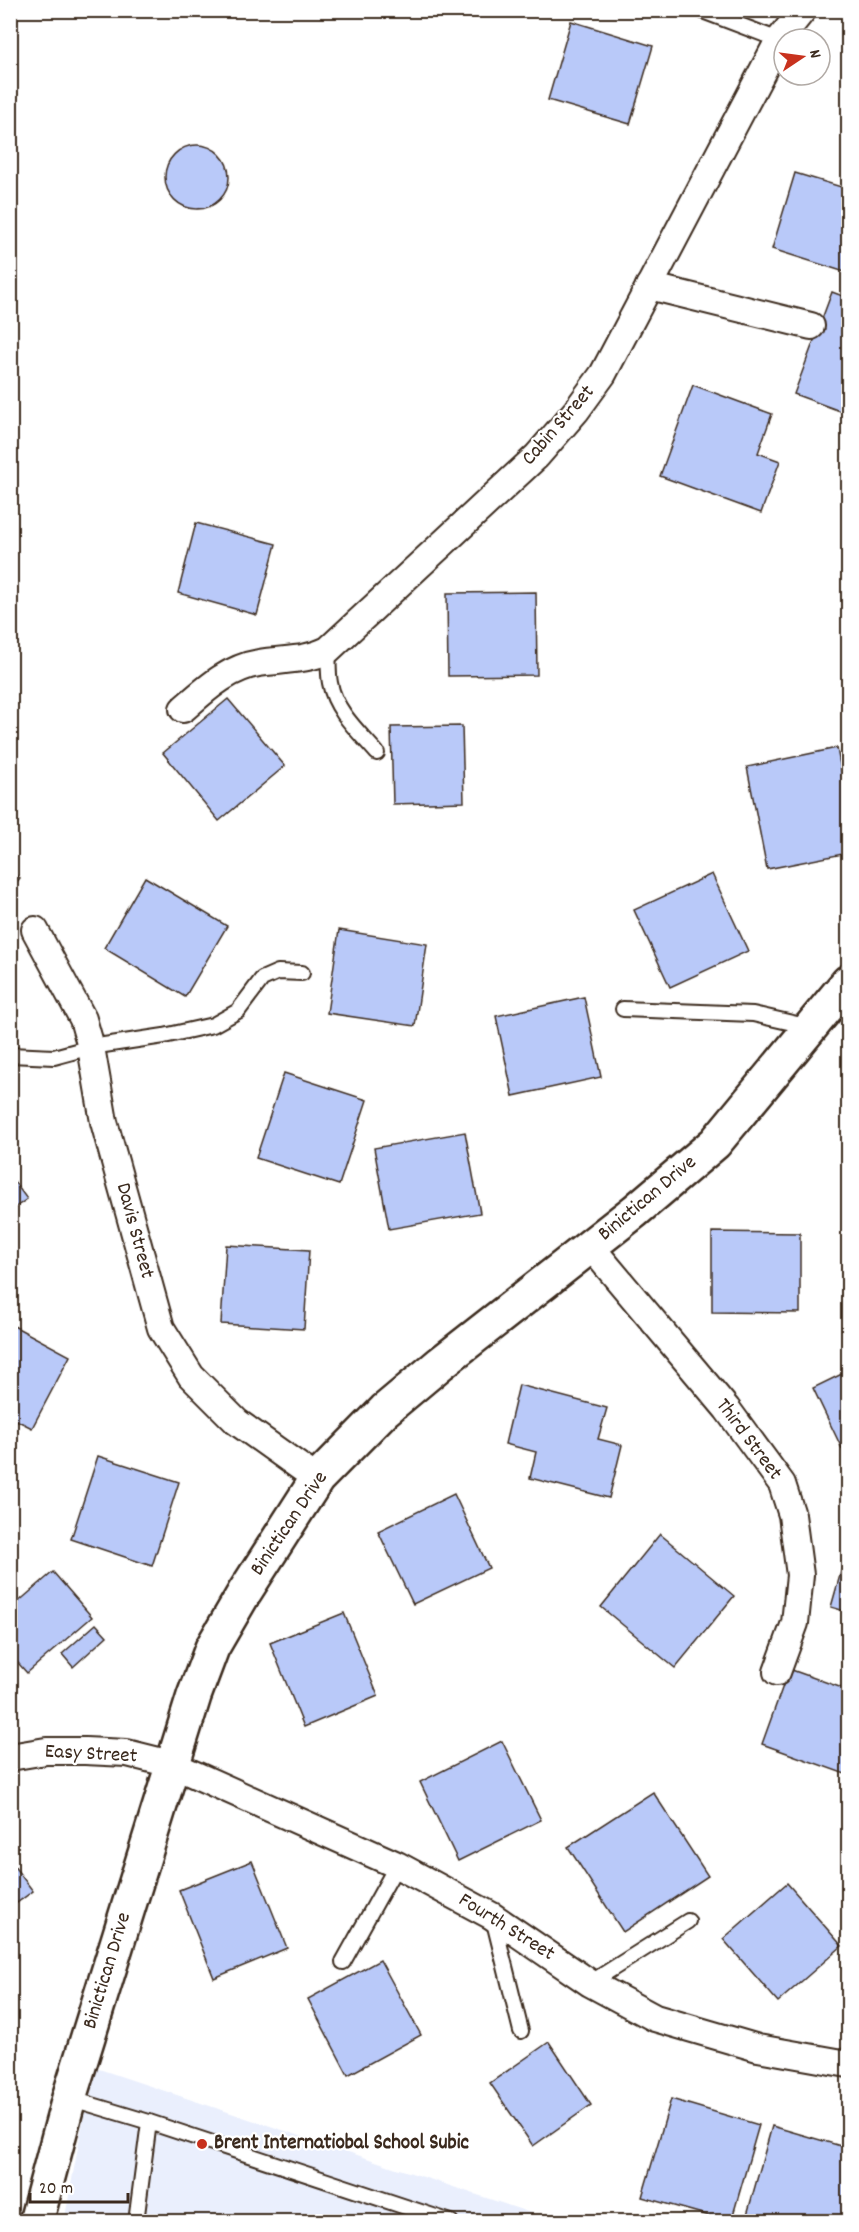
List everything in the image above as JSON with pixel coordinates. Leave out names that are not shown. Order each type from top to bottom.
[{"type":"street","name":"Cabin Street","points":[[789,27],[803,10]]},
{"type":"street","name":"Cabin Street","points":[[183,709],[215,681],[235,671],[257,663],[314,657],[328,650],[537,456],[576,411],[603,374],[772,53]]},
{"type":"street","points":[[649,286],[811,326]]},
{"type":"street","name":"Davis Street","points":[[35,930],[83,1019],[91,1047],[104,1122],[161,1328],[191,1376],[237,1422],[316,1479]]},
{"type":"street","name":"Binictican Drive","points":[[36,2222],[69,2098],[171,1764],[212,1648],[316,1479],[393,1403],[591,1247],[715,1143],[849,982]]},
{"type":"street","name":"Third Street","points":[[591,1247],[727,1410],[782,1484],[792,1515],[800,1575],[795,1623],[777,1672]]},
{"type":"street","name":"Easy Street","points":[[10,1757],[46,1751],[85,1751],[127,1754],[171,1764]]},
{"type":"street","name":"Fourth Street","points":[[171,1764],[397,1865],[492,1916],[590,1983],[655,2018],[758,2048],[849,2064]]},
{"type":"lane","points":[[700,10],[772,37]]},
{"type":"lane","points":[[328,650],[330,684],[336,700],[347,719],[377,753]]},
{"type":"lane","points":[[10,1055],[54,1058],[91,1047],[164,1036],[213,1025],[238,1011],[262,979],[278,972],[302,973]]},
{"type":"lane","points":[[623,1009],[753,1014],[797,1024],[807,1031]]},
{"type":"lane","points":[[343,1962],[397,1865]]},
{"type":"lane","points":[[492,1916],[521,2031]]},
{"type":"lane","points":[[590,1983],[688,1921]]},
{"type":"lane","points":[[69,2098],[149,2122],[452,2222]]},
{"type":"lane","points":[[136,2222],[149,2122]]},
{"type":"shaded area","name":"Brent Internatiobal School Subic","points":[[93,2067],[555,2221],[64,2222]]},
{"type":"building","points":[[571,21],[653,46],[630,124],[548,100]]},
{"type":"building","points":[[191,145],[203,145],[220,154],[227,165],[229,177],[227,189],[220,200],[203,209],[191,209],[179,204],[170,195],[165,183],[165,171],[170,159],[179,150]]},
{"type":"building","points":[[795,173],[848,189],[848,273],[772,249]]},
{"type":"building","points":[[832,292],[848,298],[848,414],[794,394]]},
{"type":"building","points":[[693,385],[772,414],[758,453],[780,461],[761,513],[660,476]]},
{"type":"building","points":[[196,523],[276,544],[257,615],[178,593]]},
{"type":"building","points":[[536,592],[537,675],[448,676],[447,593]]},
{"type":"building","points":[[228,699],[285,766],[219,821],[163,753]]},
{"type":"building","points":[[462,726],[464,802],[393,804],[391,727]]},
{"type":"building","points":[[837,748],[848,810],[848,853],[767,869],[747,767]]},
{"type":"building","points":[[10,871],[20,878],[10,891]]},
{"type":"building","points":[[712,874],[748,951],[670,987],[634,910]]},
{"type":"building","points":[[145,877],[227,926],[185,997],[104,948]]},
{"type":"building","points":[[339,930],[427,944],[415,1026],[327,1013]]},
{"type":"building","points":[[584,997],[601,1077],[513,1096],[496,1016]]},
{"type":"building","points":[[284,1073],[367,1100],[339,1185],[256,1158]]},
{"type":"building","points":[[465,1132],[480,1213],[389,1229],[374,1148]]},
{"type":"building","points":[[10,1176],[27,1199],[10,1211]]},
{"type":"building","points":[[712,1232],[800,1233],[800,1313],[712,1312]]},
{"type":"building","points":[[226,1245],[309,1250],[304,1329],[221,1324]]},
{"type":"building","points":[[10,1324],[70,1356],[32,1428],[10,1417]]},
{"type":"building","points":[[848,1371],[848,1453],[845,1455],[813,1388]]},
{"type":"building","points":[[519,1385],[607,1408],[598,1439],[622,1445],[609,1498],[530,1478],[536,1452],[505,1444]]},
{"type":"building","points":[[98,1456],[179,1482],[152,1566],[71,1539]]},
{"type":"building","points":[[454,1494],[489,1568],[413,1604],[378,1531]]},
{"type":"building","points":[[660,1534],[734,1596],[675,1668],[601,1607]]},
{"type":"building","points":[[848,1547],[848,1612],[831,1607]]},
{"type":"building","points":[[53,1572],[92,1617],[27,1673],[10,1654],[10,1609]]},
{"type":"building","points":[[344,1613],[378,1696],[304,1727],[270,1643]]},
{"type":"building","points":[[96,1624],[107,1636],[73,1667],[62,1654]]},
{"type":"building","points":[[789,1669],[848,1690],[848,1775],[762,1744]]},
{"type":"building","points":[[502,1741],[541,1820],[458,1861],[420,1782]]},
{"type":"building","points":[[653,1792],[708,1876],[623,1932],[568,1847]]},
{"type":"building","points":[[10,1861],[33,1891],[10,1908]]},
{"type":"building","points":[[252,1861],[287,1948],[214,1978],[179,1890]]},
{"type":"building","points":[[787,1883],[842,1946],[778,2002],[723,1939]]},
{"type":"building","points":[[380,1960],[421,2035],[348,2075],[308,1999]]},
{"type":"building","points":[[549,2042],[591,2105],[533,2146],[490,2083]]},
{"type":"building","points":[[671,2099],[759,2125],[731,2222],[642,2197]]},
{"type":"building","points":[[772,2126],[848,2148],[846,2222],[745,2222]]},
{"type":"place","name":"Brent Internatiobal School Subic","points":[[202,2144]]}]
